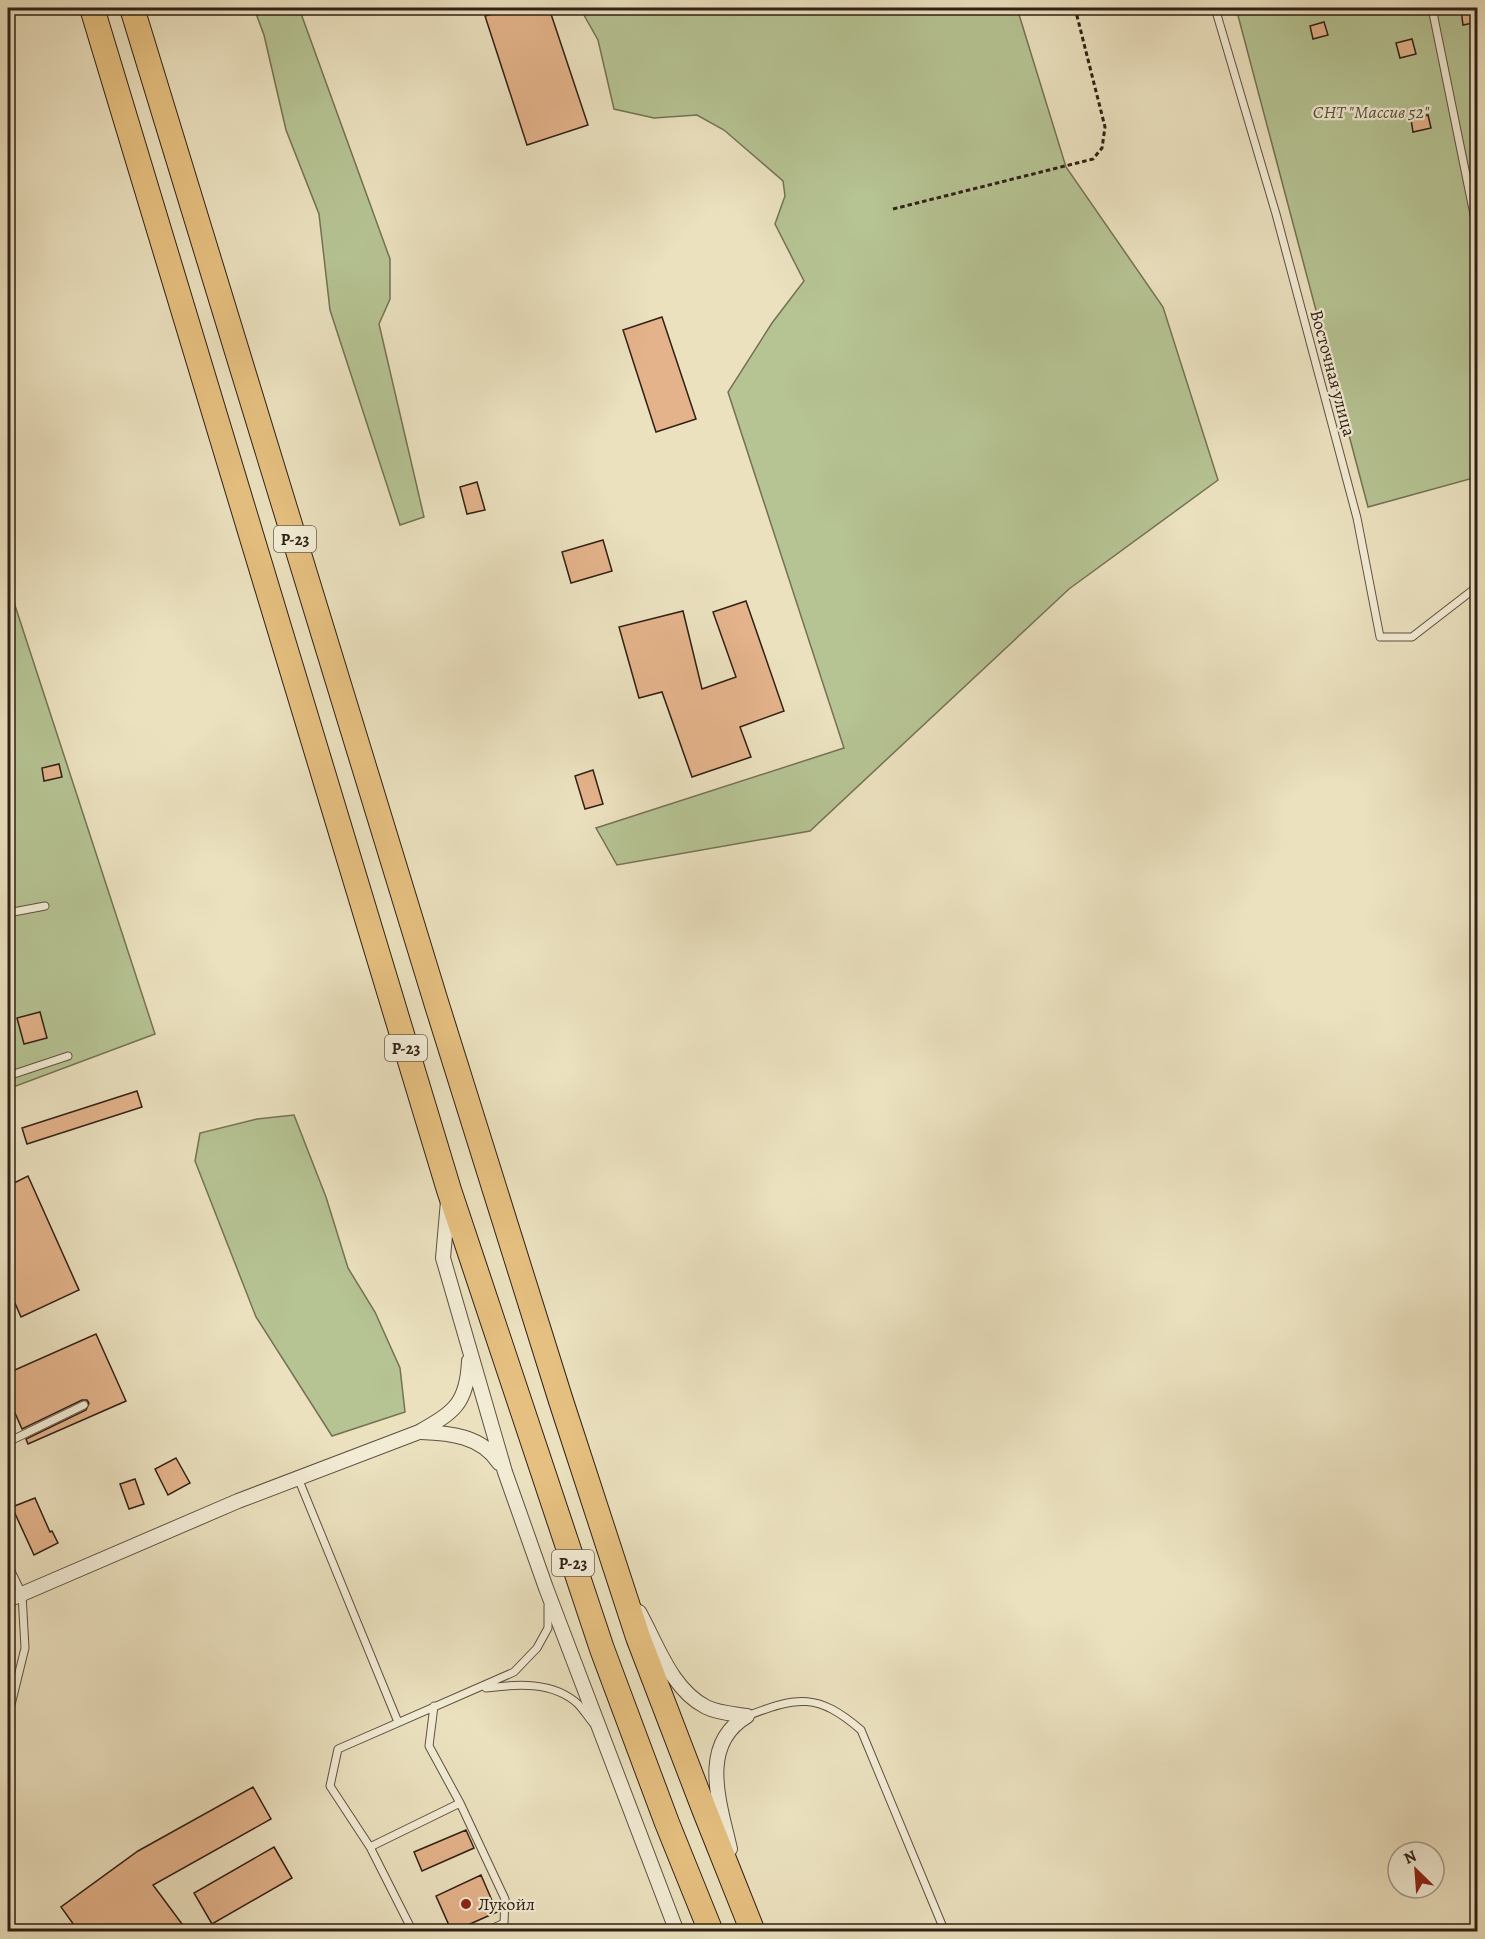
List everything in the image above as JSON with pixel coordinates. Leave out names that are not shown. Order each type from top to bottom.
[{"type":"highway","name":"Р-23","points":[[92,8],[449,1190],[602,1649],[667,1823],[711,1932]]},
{"type":"highway","name":"Р-23","points":[[132,8],[435,1002],[615,1567],[638,1637],[753,1932]]},
{"type":"street","points":[[449,1190],[443,1258],[505,1472],[546,1588],[677,1932]]},
{"type":"street","points":[[8,1600],[238,1501],[419,1432],[454,1409],[465,1393],[470,1351]]},
{"type":"street","points":[[419,1432],[445,1432],[471,1439],[492,1451],[505,1472]]},
{"type":"street","points":[[615,1567],[675,1679],[690,1696],[707,1708],[747,1716]]},
{"type":"street","points":[[740,1899],[717,1789],[716,1759],[726,1734],[735,1723],[747,1716]]},
{"type":"lane","name":"Восточная улица","points":[[1215,8],[1276,214],[1357,518],[1380,637],[1412,637],[1478,586]]},
{"type":"lane","points":[[1432,8],[1478,234]]},
{"type":"lane","points":[[8,913],[45,906]]},
{"type":"lane","points":[[8,1076],[68,1056]]},
{"type":"lane","points":[[8,1442],[84,1405]]},
{"type":"lane","points":[[298,1479],[398,1722]]},
{"type":"lane","points":[[8,1565],[22,1594],[25,1648],[8,1717]]},
{"type":"lane","points":[[413,1932],[370,1847],[330,1786],[338,1749],[514,1672],[537,1648],[548,1628],[546,1588]]},
{"type":"lane","points":[[480,1688],[536,1685],[576,1703],[600,1730]]},
{"type":"lane","points":[[747,1716],[793,1701],[815,1703],[840,1712],[861,1730],[945,1932]]},
{"type":"lane","points":[[434,1706],[429,1746],[460,1803],[505,1899],[504,1923],[485,1932]]},
{"type":"lane","points":[[370,1847],[460,1803]]},
{"type":"path","points":[[892,210],[1093,159],[1102,148],[1104,127],[1076,8]]},
{"type":"green space","points":[[254,8],[299,8],[390,259],[390,299],[379,324],[424,517],[400,525],[330,310],[319,214],[286,130],[264,35]]},
{"type":"green space","points":[[580,8],[1017,8],[1066,167],[1163,307],[1218,480],[1069,589],[810,831],[617,865],[596,828],[844,748],[728,392],[772,323],[804,281],[775,224],[785,196],[783,181],[724,130],[697,115],[654,118],[614,109],[598,40]]},
{"type":"green space","name":"СНТ \"Массив 52\"","points":[[1236,8],[1477,8],[1477,477],[1368,507]]},
{"type":"green space","points":[[8,584],[155,1034],[8,1089]]},
{"type":"green space","points":[[294,1115],[326,1197],[348,1268],[375,1312],[400,1368],[405,1412],[332,1436],[256,1317],[195,1161],[200,1133],[257,1119]]},
{"type":"building","points":[[513,8],[549,8],[588,125],[527,145],[485,16]]},
{"type":"building","points":[[1478,8],[1478,22],[1463,25],[1461,9]]},
{"type":"building","points":[[1324,22],[1328,35],[1313,39],[1310,26]]},
{"type":"building","points":[[1412,39],[1416,54],[1400,58],[1396,43]]},
{"type":"building","points":[[1428,115],[1431,128],[1413,132],[1411,119]]},
{"type":"building","points":[[662,317],[696,419],[656,432],[623,330]]},
{"type":"building","points":[[477,482],[485,510],[467,514],[460,487]]},
{"type":"building","points":[[603,540],[612,571],[571,583],[562,552]]},
{"type":"building","points":[[746,601],[784,711],[740,727],[751,757],[692,777],[662,692],[639,698],[619,627],[683,611],[702,689],[736,677],[713,612]]},
{"type":"building","points":[[59,764],[62,777],[44,781],[42,768]]},
{"type":"building","points":[[593,770],[603,804],[585,809],[575,776]]},
{"type":"building","points":[[40,1012],[47,1038],[24,1044],[17,1018]]},
{"type":"building","points":[[137,1091],[142,1107],[27,1144],[22,1128]]},
{"type":"building","points":[[28,1176],[79,1290],[21,1317],[8,1287],[8,1186]]},
{"type":"building","points":[[96,1334],[126,1401],[28,1444],[26,1439],[86,1410],[89,1403],[87,1400],[82,1400],[22,1429],[8,1397],[8,1373]]},
{"type":"building","points":[[176,1458],[190,1483],[168,1495],[155,1469]]},
{"type":"building","points":[[135,1479],[144,1504],[129,1509],[120,1484]]},
{"type":"building","points":[[35,1498],[50,1532],[52,1531],[58,1543],[34,1555],[12,1507]]},
{"type":"building","points":[[253,1787],[271,1819],[153,1885],[188,1932],[79,1932],[61,1907],[138,1851]]},
{"type":"building","points":[[466,1830],[474,1848],[422,1871],[414,1852]]},
{"type":"building","points":[[274,1847],[292,1878],[212,1924],[194,1893]]},
{"type":"building","name":"Лукойл","points":[[481,1875],[497,1912],[452,1932],[436,1896]]},
{"type":"waterway","points":[[1105,8],[1106,12]]},
{"type":"place","name":"Лукойл","points":[[466,1904]]}]
